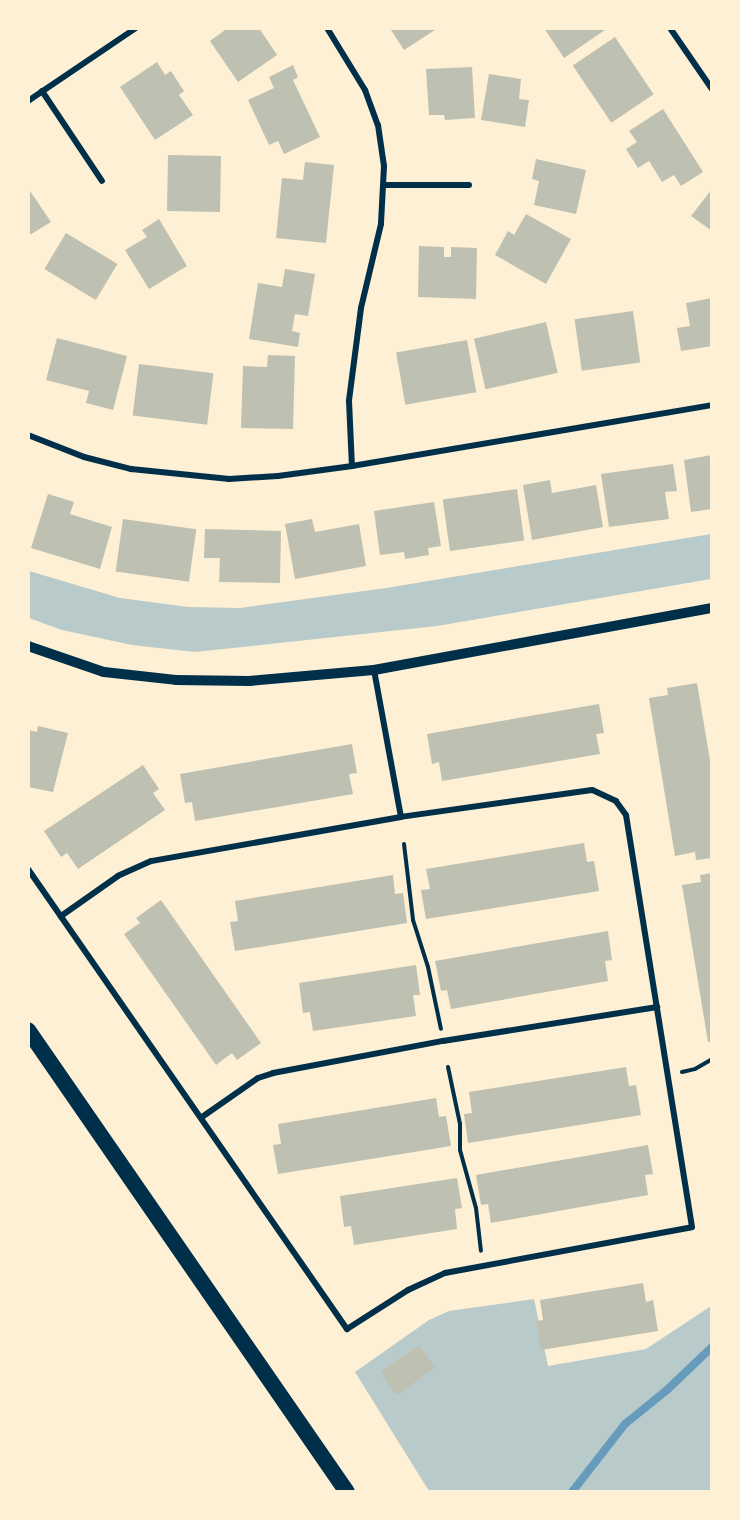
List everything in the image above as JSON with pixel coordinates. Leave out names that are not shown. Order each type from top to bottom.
[{"type":"highway","points":[[28,1030],[347,1491]]},
{"type":"street","points":[[28,100],[136,28]]},
{"type":"street","points":[[327,28],[356,73],[372,107],[382,146],[385,184],[381,224],[361,308],[349,401],[352,466]]},
{"type":"street","points":[[670,28],[711,89]]},
{"type":"street","points":[[42,92],[102,181]]},
{"type":"street","points":[[385,184],[470,185]]},
{"type":"street","points":[[28,435],[84,456],[131,469],[178,476],[229,479],[278,476],[352,466],[711,405]]},
{"type":"street","points":[[28,646],[104,672],[176,680],[249,681],[374,670],[711,608]]},
{"type":"street","points":[[374,670],[401,818]]},
{"type":"street","points":[[28,869],[347,1329],[408,1290],[445,1273],[692,1227],[626,815],[616,801],[592,790],[401,818],[151,861],[118,876],[62,916]]},
{"type":"street","points":[[202,1117],[258,1078],[273,1073],[443,1041],[657,1007]]},
{"type":"path","points":[[404,844],[413,920],[428,967],[442,1032]]},
{"type":"path","points":[[682,1072],[695,1069],[711,1059]]},
{"type":"path","points":[[448,1067],[460,1124],[460,1150],[476,1208],[481,1251]]},
{"type":"shaded area","points":[[711,534],[711,579],[437,626],[195,652],[132,645],[62,630],[29,618],[29,571],[120,598],[188,607],[240,608],[386,588]]},
{"type":"shaded area","points":[[534,1299],[548,1366],[646,1349],[711,1306],[711,1491],[429,1491],[355,1372],[429,1320],[449,1311]]},
{"type":"building","points":[[228,28],[259,28],[277,55],[238,82],[210,41]]},
{"type":"building","points":[[393,28],[438,28],[404,50],[391,30]]},
{"type":"building","points":[[544,28],[608,28],[564,58]]},
{"type":"building","points":[[615,37],[654,94],[611,123],[573,66]]},
{"type":"building","points":[[157,62],[165,75],[171,71],[184,91],[179,95],[193,115],[155,140],[120,87]]},
{"type":"building","points":[[293,65],[298,77],[293,80],[320,137],[284,154],[278,141],[269,145],[248,100],[274,88],[269,77]]},
{"type":"building","points":[[472,67],[475,118],[445,120],[444,115],[429,115],[426,69]]},
{"type":"building","points":[[489,74],[521,79],[519,99],[529,100],[525,127],[481,120]]},
{"type":"building","points":[[663,109],[703,172],[681,186],[674,175],[662,182],[649,161],[638,168],[626,149],[637,142],[629,131]]},
{"type":"building","points":[[168,155],[221,156],[220,212],[167,211]]},
{"type":"building","points":[[536,159],[586,170],[576,214],[534,205],[539,181],[532,179]]},
{"type":"building","points":[[305,162],[334,165],[326,243],[276,238],[282,178],[303,180]]},
{"type":"building","points":[[28,188],[51,222],[28,236]]},
{"type":"building","points":[[712,189],[712,231],[691,216]]},
{"type":"building","points":[[526,214],[571,239],[546,284],[495,255],[508,231],[514,235]]},
{"type":"building","points":[[159,219],[187,266],[149,289],[125,250],[147,237],[142,230]]},
{"type":"building","points":[[66,233],[117,264],[96,300],[44,269]]},
{"type":"building","points":[[419,246],[444,247],[444,257],[451,257],[451,247],[477,248],[476,299],[418,297]]},
{"type":"building","points":[[285,269],[315,274],[308,316],[295,314],[292,331],[300,333],[298,347],[249,339],[258,283],[282,287]]},
{"type":"building","points":[[712,298],[712,346],[681,351],[677,328],[690,326],[686,303]]},
{"type":"building","points":[[633,311],[640,362],[582,371],[575,319]]},
{"type":"building","points":[[546,322],[558,373],[486,389],[474,339]]},
{"type":"building","points":[[57,338],[127,356],[113,410],[86,403],[89,391],[46,380]]},
{"type":"building","points":[[467,340],[476,392],[405,405],[396,353]]},
{"type":"building","points":[[268,355],[295,356],[293,429],[241,428],[243,366],[267,367]]},
{"type":"building","points":[[139,364],[213,373],[207,425],[133,416]]},
{"type":"building","points":[[712,455],[712,509],[691,512],[684,460]]},
{"type":"building","points":[[673,464],[677,491],[665,492],[669,519],[609,527],[601,474]]},
{"type":"building","points":[[550,480],[552,493],[596,485],[603,527],[532,540],[523,485]]},
{"type":"building","points":[[517,489],[524,540],[450,551],[443,499]]},
{"type":"building","points":[[48,494],[74,502],[70,514],[112,527],[100,569],[31,548]]},
{"type":"building","points":[[434,502],[441,546],[428,548],[429,555],[405,559],[404,552],[380,555],[374,511]]},
{"type":"building","points":[[123,519],[196,529],[189,582],[116,571]]},
{"type":"building","points":[[312,519],[315,532],[359,524],[366,566],[295,579],[285,524]]},
{"type":"building","points":[[205,529],[281,531],[280,583],[219,582],[220,558],[204,558]]},
{"type":"building","points":[[697,683],[712,772],[712,858],[696,860],[695,852],[675,856],[649,698],[668,695],[667,688]]},
{"type":"building","points":[[599,704],[604,733],[596,734],[600,754],[442,781],[439,762],[432,764],[427,734]]},
{"type":"building","points":[[38,726],[68,733],[53,792],[28,787],[28,730],[37,732]]},
{"type":"building","points":[[352,744],[357,773],[349,774],[353,794],[195,821],[192,802],[185,803],[180,774]]},
{"type":"building","points":[[143,765],[159,789],[153,793],[165,810],[78,869],[67,853],[61,857],[44,831]]},
{"type":"building","points":[[584,843],[587,862],[594,861],[599,891],[426,919],[421,890],[430,889],[426,869]]},
{"type":"building","points":[[712,873],[712,1042],[708,1042],[682,885],[701,882],[700,875]]},
{"type":"building","points":[[393,875],[395,894],[403,893],[407,923],[235,951],[230,922],[238,921],[235,901]]},
{"type":"building","points":[[161,900],[261,1043],[237,1060],[232,1053],[216,1065],[124,934],[140,923],[136,918]]},
{"type":"building","points":[[608,931],[612,960],[605,961],[608,981],[451,1009],[447,990],[441,991],[435,961]]},
{"type":"building","points":[[416,965],[420,995],[413,995],[416,1016],[313,1031],[310,1012],[303,1013],[299,983]]},
{"type":"building","points":[[626,1067],[629,1086],[636,1085],[641,1115],[468,1143],[464,1114],[472,1113],[469,1092]]},
{"type":"building","points":[[436,1098],[439,1117],[446,1116],[451,1146],[278,1174],[273,1145],[281,1144],[278,1124]]},
{"type":"building","points":[[648,1145],[653,1174],[645,1175],[648,1195],[491,1223],[488,1204],[481,1205],[476,1175]]},
{"type":"building","points":[[457,1178],[462,1208],[455,1209],[457,1229],[354,1245],[351,1226],[344,1227],[340,1196]]},
{"type":"building","points":[[643,1283],[646,1302],[653,1300],[658,1331],[541,1350],[536,1321],[543,1320],[540,1300]]},
{"type":"building","points":[[419,1345],[435,1368],[397,1395],[380,1372]]},
{"type":"waterway","points":[[572,1492],[625,1424],[668,1389],[712,1347]]}]
